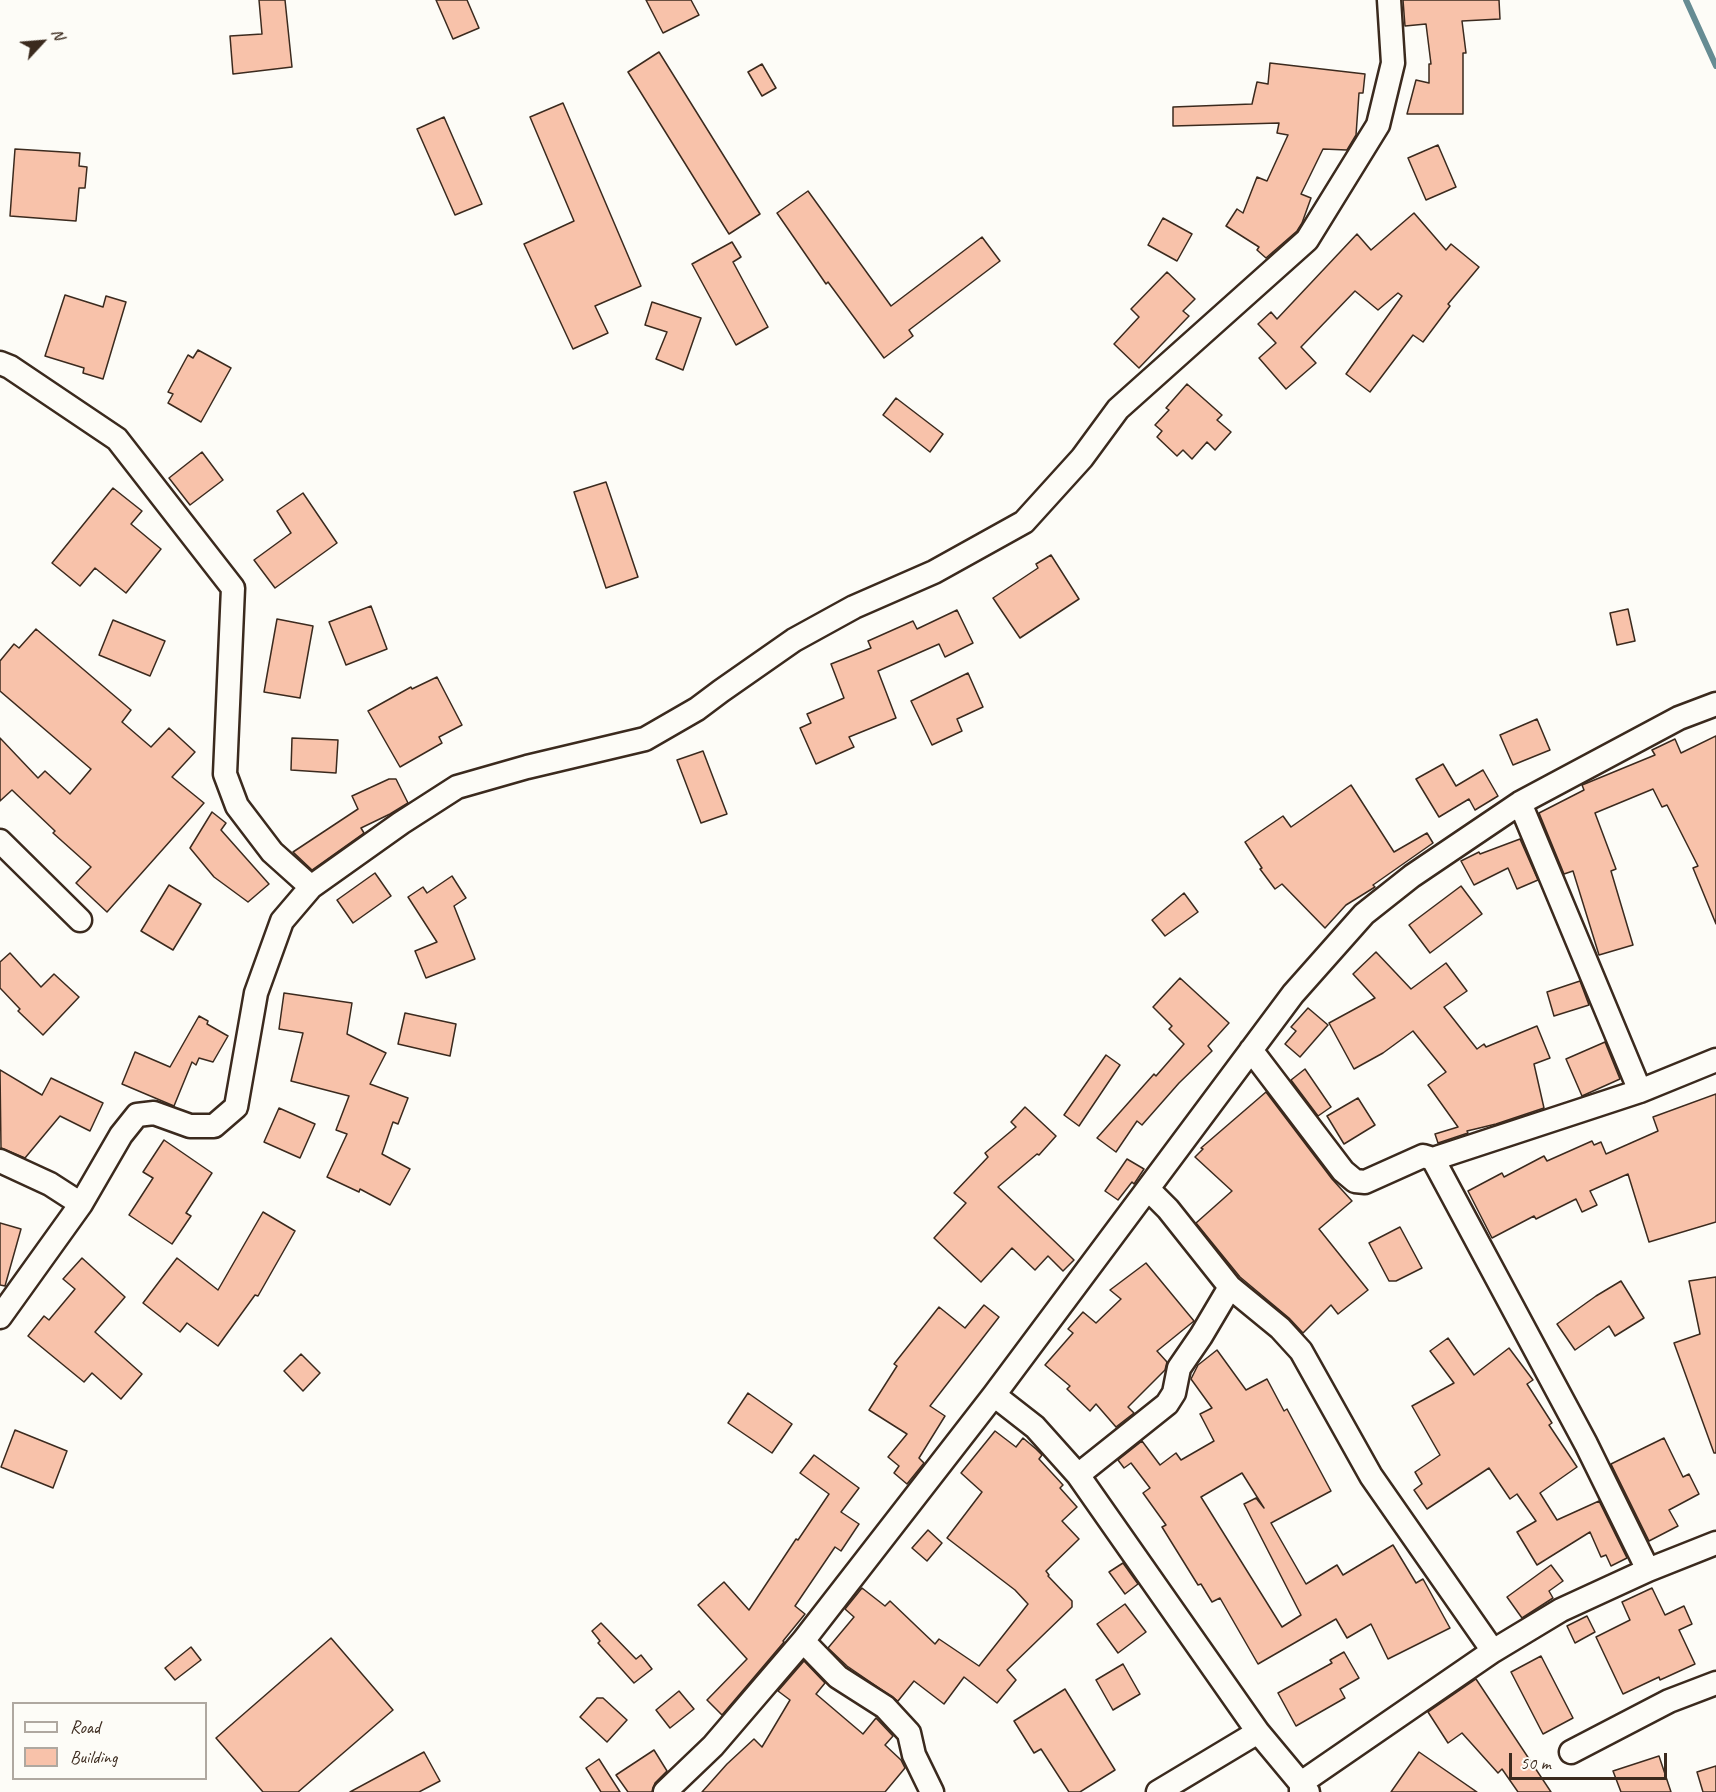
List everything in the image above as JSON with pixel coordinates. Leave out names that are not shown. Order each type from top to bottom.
[{"type":"street","points":[[0,1317],[81,1204],[121,1135],[137,1115],[154,1113],[190,1126],[214,1126],[236,1107],[256,993],[282,921],[311,887],[401,823],[457,787],[645,739],[697,710],[794,640],[854,607],[934,572],[1024,522],[1082,458],[1118,409],[1306,240],[1378,125],[1393,63],[1389,0]]},
{"type":"street","points":[[0,363],[10,367],[117,439],[233,588],[225,774],[237,807],[272,852],[311,887]]},
{"type":"street","points":[[665,1792],[713,1746],[803,1641],[994,1395],[1293,994],[1364,914],[1412,876],[1520,803],[1679,718],[1716,704]]},
{"type":"street","points":[[1520,803],[1640,1091]]},
{"type":"street","points":[[0,841],[80,920]]},
{"type":"street","points":[[1251,1050],[1343,1171],[1355,1180],[1365,1182],[1424,1156],[1433,1159],[1640,1091],[1716,1060]]},
{"type":"street","points":[[1433,1159],[1586,1444],[1648,1570]]},
{"type":"street","points":[[0,1161],[50,1184],[81,1204]]},
{"type":"street","points":[[1148,1189],[1168,1209],[1230,1287],[1281,1328],[1301,1351],[1371,1476],[1493,1651]]},
{"type":"street","points":[[1078,1475],[1167,1404],[1174,1393],[1179,1368],[1230,1287]]},
{"type":"street","points":[[994,1395],[1035,1427],[1078,1475],[1258,1732],[1303,1789],[1493,1651],[1562,1610],[1648,1570],[1716,1543]]},
{"type":"street","points":[[803,1641],[838,1677],[885,1707],[909,1733],[914,1755],[932,1792]]},
{"type":"street","points":[[1571,1752],[1669,1701],[1716,1683]]},
{"type":"street","points":[[1158,1792],[1258,1732]]},
{"type":"building","points":[[259,0],[285,0],[292,67],[233,74],[230,36],[262,34]]},
{"type":"building","points":[[436,0],[467,0],[479,28],[453,39]]},
{"type":"building","points":[[646,0],[691,0],[699,15],[663,33]]},
{"type":"building","points":[[1403,0],[1499,0],[1500,19],[1462,21],[1466,53],[1463,53],[1463,114],[1407,114],[1416,80],[1429,83],[1429,64],[1431,64],[1426,24],[1405,26]]},
{"type":"building","points":[[659,52],[760,214],[729,234],[628,72]]},
{"type":"building","points":[[1270,63],[1365,74],[1363,93],[1359,93],[1356,135],[1347,150],[1323,149],[1301,194],[1311,198],[1302,223],[1297,231],[1266,258],[1257,250],[1259,247],[1226,226],[1237,209],[1243,213],[1257,177],[1267,181],[1288,135],[1277,133],[1279,123],[1173,126],[1173,107],[1252,104],[1257,82],[1268,84]]},
{"type":"building","points":[[762,64],[776,88],[762,96],[748,72]]},
{"type":"building","points":[[563,103],[641,286],[595,306],[608,333],[573,349],[524,244],[574,221],[530,117]]},
{"type":"building","points":[[444,117],[482,204],[455,215],[417,129]]},
{"type":"building","points":[[1438,145],[1456,187],[1426,200],[1408,158]]},
{"type":"building","points":[[15,149],[80,153],[79,166],[87,167],[85,188],[79,188],[76,221],[10,216]]},
{"type":"building","points":[[808,191],[891,306],[982,237],[1000,261],[909,330],[913,336],[884,358],[828,282],[826,284],[777,213]]},
{"type":"building","points":[[1414,213],[1446,250],[1451,244],[1479,267],[1448,304],[1450,306],[1423,342],[1413,335],[1370,392],[1346,374],[1402,296],[1398,293],[1378,310],[1355,291],[1301,347],[1316,363],[1286,389],[1259,358],[1276,343],[1258,324],[1271,312],[1277,319],[1357,234],[1371,250]]},
{"type":"building","points":[[1163,218],[1192,234],[1177,261],[1148,245]]},
{"type":"building","points":[[732,242],[741,257],[733,262],[768,327],[736,345],[692,264]]},
{"type":"building","points":[[1167,272],[1195,299],[1183,311],[1189,316],[1139,368],[1114,344],[1139,317],[1131,309]]},
{"type":"building","points":[[65,295],[103,307],[106,296],[126,302],[103,379],[83,373],[84,368],[45,356]]},
{"type":"building","points":[[652,302],[701,318],[683,370],[656,359],[667,332],[645,325]]},
{"type":"building","points":[[198,350],[231,368],[201,422],[168,403],[173,394],[168,392],[188,355],[193,358]]},
{"type":"building","points":[[1187,384],[1222,415],[1217,420],[1231,432],[1215,450],[1207,442],[1192,459],[1183,450],[1177,456],[1157,437],[1162,431],[1155,425],[1169,410],[1166,408]]},
{"type":"building","points":[[896,398],[943,434],[930,452],[883,415]]},
{"type":"building","points":[[202,452],[223,480],[190,505],[169,478]]},
{"type":"building","points":[[606,482],[638,577],[606,588],[574,492]]},
{"type":"building","points":[[113,488],[142,511],[131,524],[161,549],[126,593],[95,568],[80,586],[52,563]]},
{"type":"building","points":[[303,493],[337,543],[275,588],[254,560],[291,533],[277,511]]},
{"type":"building","points":[[1051,555],[1079,599],[1020,638],[993,598],[1038,568],[1036,564]]},
{"type":"building","points":[[371,606],[387,649],[346,665],[329,622]]},
{"type":"building","points":[[1628,609],[1635,641],[1617,645],[1610,613]]},
{"type":"building","points":[[957,610],[973,643],[945,657],[939,644],[878,671],[896,718],[849,737],[854,747],[816,764],[800,728],[811,723],[807,714],[844,698],[831,664],[871,648],[868,641],[913,621],[917,629]]},
{"type":"building","points":[[277,619],[313,626],[300,698],[264,692]]},
{"type":"building","points":[[113,620],[165,641],[150,676],[99,655]]},
{"type":"building","points":[[36,629],[131,710],[122,722],[151,747],[169,728],[195,752],[172,777],[204,803],[107,912],[76,883],[91,867],[53,833],[55,831],[12,790],[0,801],[0,738],[38,778],[45,771],[70,794],[91,769],[0,691],[0,661],[14,644],[19,648]]},
{"type":"building","points":[[968,673],[983,707],[957,719],[962,731],[932,745],[911,701]]},
{"type":"building","points":[[437,677],[462,725],[439,737],[442,743],[400,767],[368,711],[411,687],[412,689]]},
{"type":"building","points":[[1537,719],[1550,750],[1513,765],[1500,735]]},
{"type":"building","points":[[1716,736],[1716,924],[1693,868],[1698,866],[1667,805],[1662,807],[1653,789],[1595,813],[1616,869],[1611,871],[1633,945],[1599,955],[1573,871],[1564,874],[1539,813],[1584,790],[1582,785],[1655,755],[1652,750],[1675,739],[1681,753]]},
{"type":"building","points":[[292,738],[338,740],[336,773],[291,770]]},
{"type":"building","points":[[703,751],[727,814],[701,823],[677,760]]},
{"type":"building","points":[[1443,764],[1456,786],[1483,770],[1498,796],[1475,810],[1469,799],[1439,817],[1416,779]]},
{"type":"building","points":[[389,779],[396,779],[408,803],[361,828],[364,833],[312,870],[293,852],[358,809],[352,796]]},
{"type":"building","points":[[1351,785],[1394,852],[1427,833],[1433,843],[1373,885],[1375,887],[1346,905],[1325,928],[1282,884],[1275,889],[1260,869],[1262,868],[1245,842],[1283,816],[1291,827]]},
{"type":"building","points":[[212,812],[226,823],[221,830],[269,884],[248,902],[214,877],[190,848]]},
{"type":"building","points":[[1520,839],[1538,880],[1517,889],[1508,868],[1474,885],[1461,861],[1479,852],[1480,854]]},
{"type":"building","points":[[375,873],[391,896],[353,923],[337,900]]},
{"type":"building","points":[[452,876],[466,898],[454,906],[475,959],[426,978],[415,951],[437,942],[408,897],[423,887],[427,893]]},
{"type":"building","points":[[169,885],[201,904],[173,950],[141,931]]},
{"type":"building","points":[[1461,886],[1482,914],[1430,953],[1409,925]]},
{"type":"building","points":[[1184,893],[1198,912],[1165,936],[1152,920]]},
{"type":"building","points":[[1376,952],[1411,989],[1446,963],[1467,991],[1444,1007],[1477,1049],[1484,1044],[1486,1047],[1537,1026],[1550,1058],[1534,1064],[1544,1108],[1467,1131],[1468,1133],[1438,1143],[1435,1134],[1458,1127],[1428,1085],[1446,1072],[1413,1031],[1383,1053],[1354,1069],[1329,1023],[1375,998],[1353,974]]},
{"type":"building","points":[[10,953],[41,987],[54,974],[79,997],[43,1035],[18,1011],[20,1009],[0,988],[0,962]]},
{"type":"building","points":[[1180,978],[1229,1023],[1208,1046],[1212,1051],[1179,1083],[1142,1125],[1137,1121],[1116,1152],[1097,1138],[1184,1044],[1169,1029],[1172,1026],[1153,1007]]},
{"type":"building","points":[[1580,981],[1589,1005],[1554,1016],[1547,992]]},
{"type":"building","points":[[284,993],[352,1003],[347,1034],[386,1053],[370,1084],[408,1098],[398,1124],[393,1122],[382,1154],[410,1169],[390,1205],[360,1189],[359,1192],[327,1177],[347,1134],[336,1130],[349,1096],[291,1081],[303,1033],[279,1029]]},
{"type":"building","points":[[1308,1008],[1328,1025],[1300,1057],[1285,1044],[1296,1031],[1291,1027]]},
{"type":"building","points":[[405,1013],[456,1024],[450,1056],[398,1044]]},
{"type":"building","points":[[199,1016],[208,1021],[207,1024],[228,1036],[213,1062],[199,1058],[196,1065],[192,1062],[174,1106],[122,1084],[135,1052],[170,1067]]},
{"type":"building","points":[[1605,1042],[1620,1079],[1582,1096],[1566,1059]]},
{"type":"building","points":[[1106,1055],[1120,1065],[1079,1126],[1064,1115]]},
{"type":"building","points":[[1305,1069],[1331,1107],[1318,1116],[1291,1080]]},
{"type":"building","points":[[0,1070],[42,1095],[51,1078],[103,1103],[90,1131],[60,1116],[25,1158],[1,1148]]},
{"type":"building","points":[[1266,1092],[1332,1179],[1352,1201],[1319,1229],[1368,1290],[1338,1314],[1331,1305],[1303,1333],[1289,1318],[1240,1277],[1196,1223],[1232,1191],[1195,1157],[1203,1149],[1201,1148]]},
{"type":"building","points":[[1716,1094],[1716,1222],[1649,1242],[1628,1174],[1590,1191],[1597,1205],[1582,1212],[1576,1199],[1536,1219],[1534,1216],[1492,1238],[1468,1191],[1502,1173],[1504,1177],[1544,1156],[1547,1161],[1592,1141],[1594,1145],[1601,1142],[1606,1154],[1658,1131],[1653,1117]]},
{"type":"building","points":[[1358,1098],[1375,1125],[1344,1144],[1327,1116]]},
{"type":"building","points":[[1025,1107],[1056,1136],[1039,1155],[1037,1154],[998,1187],[1074,1260],[1063,1271],[1048,1256],[1035,1270],[1012,1248],[981,1282],[934,1238],[966,1203],[954,1193],[988,1157],[985,1153],[1016,1127],[1011,1122]]},
{"type":"building","points":[[279,1108],[315,1124],[300,1158],[264,1142]]},
{"type":"building","points":[[164,1140],[212,1173],[186,1213],[191,1216],[172,1244],[129,1215],[153,1178],[143,1172]]},
{"type":"building","points":[[1127,1159],[1144,1169],[1134,1184],[1132,1182],[1118,1200],[1105,1191]]},
{"type":"building","points":[[263,1212],[295,1231],[258,1296],[255,1295],[218,1346],[187,1323],[180,1332],[143,1303],[177,1258],[218,1290]]},
{"type":"building","points":[[0,1223],[21,1229],[5,1286],[0,1285]]},
{"type":"building","points":[[1400,1227],[1422,1268],[1396,1281],[1389,1281],[1369,1243]]},
{"type":"building","points":[[82,1258],[125,1297],[95,1332],[142,1374],[121,1399],[92,1373],[84,1382],[28,1336],[44,1316],[49,1320],[75,1289],[63,1279]]},
{"type":"building","points":[[1146,1263],[1194,1321],[1157,1351],[1167,1362],[1165,1370],[1128,1407],[1134,1413],[1116,1427],[1096,1404],[1090,1411],[1067,1389],[1070,1386],[1045,1365],[1073,1333],[1068,1329],[1083,1312],[1096,1323],[1121,1299],[1110,1290]]},
{"type":"building","points":[[1716,1277],[1716,1453],[1714,1453],[1674,1343],[1700,1334],[1689,1281]]},
{"type":"building","points":[[1621,1281],[1644,1318],[1615,1336],[1609,1326],[1575,1350],[1557,1324]]},
{"type":"building","points":[[984,1305],[999,1317],[930,1406],[945,1416],[919,1458],[924,1463],[907,1484],[894,1473],[899,1466],[888,1457],[907,1434],[869,1410],[897,1366],[894,1364],[939,1307],[965,1328]]},
{"type":"building","points":[[1448,1338],[1474,1375],[1509,1348],[1533,1380],[1527,1384],[1552,1423],[1549,1425],[1577,1467],[1540,1493],[1557,1520],[1599,1501],[1627,1558],[1611,1566],[1606,1555],[1601,1557],[1590,1532],[1537,1565],[1517,1532],[1536,1521],[1517,1494],[1510,1499],[1489,1468],[1427,1509],[1414,1490],[1422,1484],[1415,1472],[1440,1455],[1412,1406],[1454,1383],[1430,1351]]},
{"type":"building","points":[[1217,1350],[1246,1390],[1267,1379],[1284,1411],[1287,1409],[1331,1491],[1271,1523],[1306,1584],[1337,1565],[1343,1575],[1393,1545],[1416,1583],[1423,1579],[1450,1628],[1388,1659],[1371,1624],[1347,1638],[1336,1619],[1258,1664],[1220,1598],[1212,1602],[1201,1584],[1198,1585],[1162,1527],[1166,1525],[1143,1493],[1150,1488],[1131,1463],[1124,1468],[1118,1460],[1142,1441],[1160,1465],[1176,1453],[1181,1460],[1214,1441],[1200,1414],[1212,1408],[1191,1379],[1198,1365]],"holes":[[[1242,1473],[1264,1508],[1256,1498],[1244,1504],[1301,1615],[1282,1627],[1201,1497]]]},
{"type":"building","points":[[301,1354],[320,1373],[303,1391],[284,1371]]},
{"type":"building","points":[[748,1393],[792,1424],[772,1453],[728,1423]]},
{"type":"building","points":[[15,1430],[67,1451],[53,1488],[1,1467]]},
{"type":"building","points":[[995,1431],[1016,1447],[1023,1438],[1036,1449],[1042,1455],[1039,1459],[1063,1485],[1060,1488],[1077,1507],[1062,1521],[1079,1539],[1046,1571],[1072,1601],[1072,1607],[1007,1670],[1016,1680],[997,1703],[964,1677],[944,1704],[914,1681],[898,1701],[847,1666],[828,1648],[854,1617],[845,1609],[862,1588],[885,1606],[890,1601],[935,1644],[939,1639],[979,1666],[1028,1604],[1015,1590],[947,1538],[982,1492],[961,1473]]},
{"type":"building","points":[[1664,1438],[1683,1477],[1689,1474],[1699,1494],[1669,1510],[1678,1526],[1649,1541],[1611,1464]]},
{"type":"building","points":[[814,1455],[859,1488],[841,1512],[859,1524],[841,1551],[835,1547],[795,1606],[805,1614],[722,1715],[707,1700],[747,1659],[698,1605],[724,1582],[749,1610],[829,1494],[800,1473]]},
{"type":"building","points":[[928,1530],[942,1543],[927,1561],[912,1548]]},
{"type":"building","points":[[1123,1563],[1138,1584],[1125,1594],[1109,1572]]},
{"type":"building","points":[[1551,1565],[1563,1581],[1549,1591],[1553,1598],[1522,1618],[1507,1597]]},
{"type":"building","points":[[1652,1588],[1665,1615],[1684,1606],[1692,1624],[1679,1630],[1695,1664],[1660,1680],[1659,1677],[1623,1694],[1596,1637],[1630,1620],[1622,1602]]},
{"type":"building","points":[[1125,1604],[1146,1632],[1118,1653],[1097,1624]]},
{"type":"building","points":[[1587,1616],[1595,1632],[1575,1643],[1567,1626]]},
{"type":"building","points":[[601,1623],[636,1659],[641,1655],[652,1669],[634,1683],[598,1643],[600,1641],[592,1631]]},
{"type":"building","points":[[331,1638],[393,1710],[298,1792],[263,1792],[216,1738]]},
{"type":"building","points":[[191,1647],[201,1660],[175,1680],[165,1668]]},
{"type":"building","points":[[1344,1652],[1359,1678],[1340,1689],[1345,1698],[1296,1726],[1278,1693],[1332,1663],[1330,1660]]},
{"type":"building","points":[[1541,1656],[1573,1718],[1543,1734],[1511,1672]]},
{"type":"building","points":[[804,1661],[825,1683],[816,1694],[863,1734],[876,1718],[893,1736],[885,1745],[901,1760],[905,1768],[885,1792],[702,1792],[754,1739],[762,1747],[790,1700],[778,1691]]},
{"type":"building","points":[[1123,1664],[1140,1694],[1113,1710],[1096,1680]]},
{"type":"building","points":[[1476,1679],[1551,1792],[1518,1792],[1502,1769],[1498,1773],[1462,1733],[1448,1743],[1428,1712]]},
{"type":"building","points":[[1065,1689],[1115,1770],[1080,1792],[1069,1792],[1041,1749],[1034,1753],[1014,1721]]},
{"type":"building","points":[[679,1691],[694,1709],[670,1728],[656,1710]]},
{"type":"building","points":[[597,1698],[603,1698],[627,1720],[607,1742],[580,1717]]},
{"type":"building","points":[[654,1750],[667,1771],[655,1783],[652,1792],[628,1792],[616,1775]]},
{"type":"building","points":[[424,1752],[440,1781],[419,1792],[350,1792]]},
{"type":"building","points":[[1419,1752],[1477,1792],[1391,1792]]},
{"type":"building","points":[[1659,1756],[1671,1792],[1621,1792],[1613,1771]]},
{"type":"building","points":[[599,1759],[620,1792],[601,1792],[586,1768]]},
{"type":"building","points":[[1716,1766],[1716,1792],[1703,1792],[1697,1772]]},
{"type":"waterway","points":[[1686,0],[1716,66]]}]
